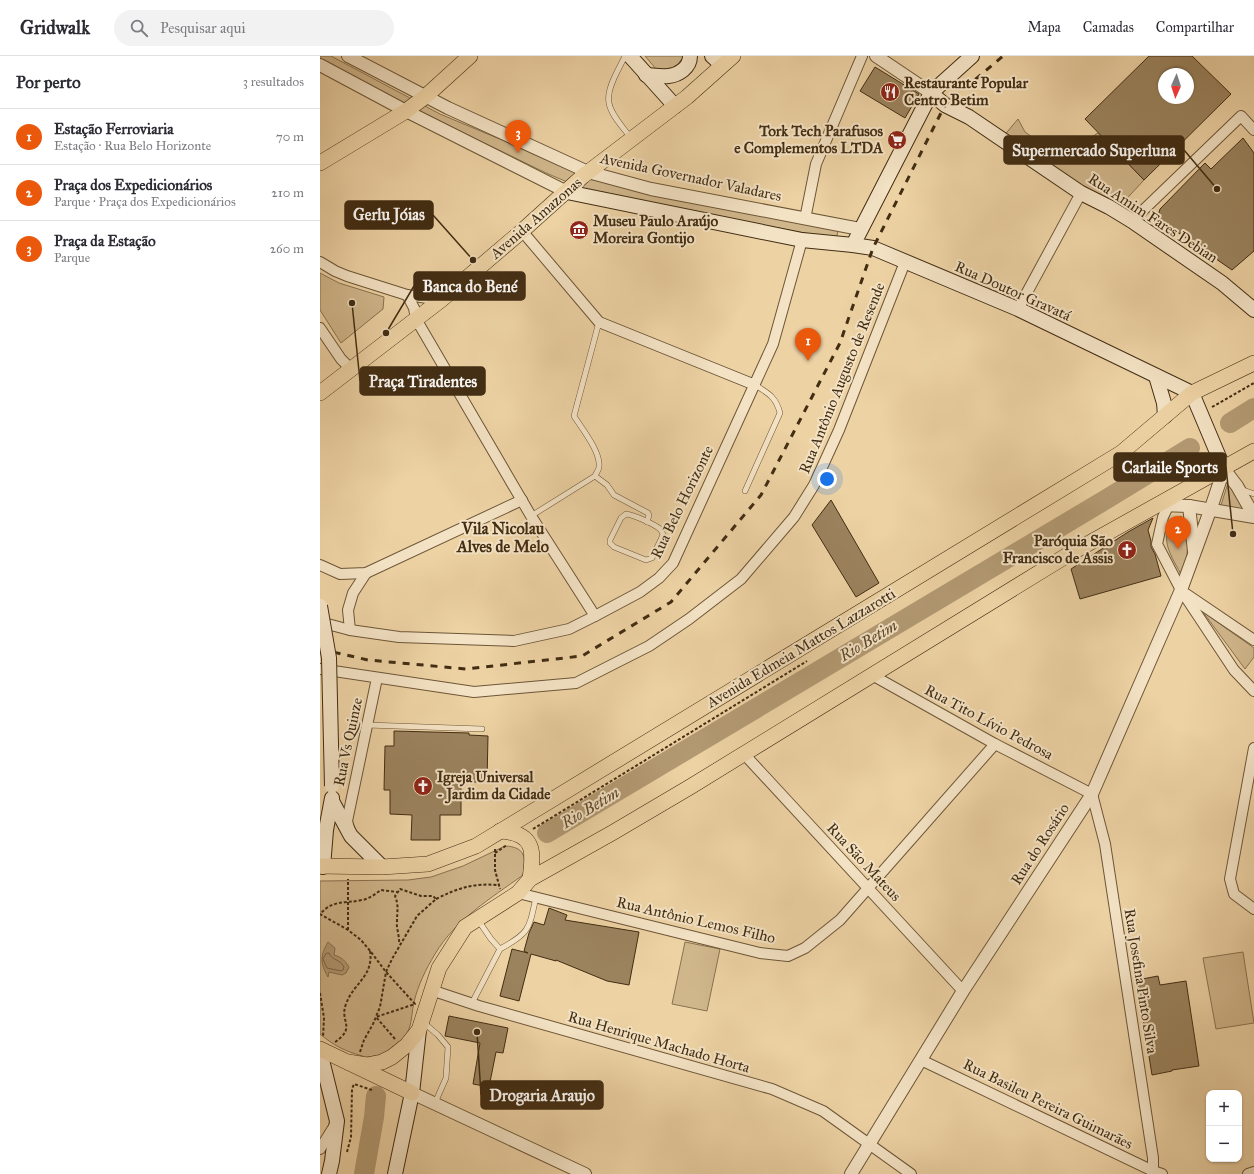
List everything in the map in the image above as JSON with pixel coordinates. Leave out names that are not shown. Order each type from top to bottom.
[{"type":"main road","points":[[320,163],[406,111],[426,96],[470,56]]},
{"type":"main road","points":[[630,56],[675,106]]},
{"type":"main road","points":[[646,75],[670,77],[676,75],[689,64],[690,56]]},
{"type":"main road","points":[[567,192],[802,240],[853,245],[931,93],[972,56]]},
{"type":"main road","name":"Avenida Amazonas","points":[[320,393],[440,300],[522,231],[588,172],[675,106],[722,59]]},
{"type":"main road","name":"Rua Amim Fares Debian","points":[[931,93],[946,105],[969,117],[1081,193],[1109,207],[1132,221],[1222,283],[1254,310]]},
{"type":"main road","name":"Rua Doutor Gravatá","points":[[853,245],[872,248],[1018,309],[1192,393]]},
{"type":"main road","name":"Avenida Edmeia Mattos Lazzarotti","points":[[322,866],[382,868],[428,864],[476,846],[1121,453],[1192,393],[1254,362]]},
{"type":"main road","points":[[1156,376],[1164,403],[1165,416]]},
{"type":"main road","points":[[1192,393],[1224,469]]},
{"type":"main road","points":[[395,1174],[412,1093],[420,1025],[439,968],[465,928],[512,897],[530,879],[619,829],[744,754],[1066,556],[1164,504],[1254,451]]},
{"type":"main road","points":[[320,606],[329,658],[332,786],[332,801],[323,824],[322,866]]},
{"type":"main road","points":[[332,801],[350,836],[382,868]]},
{"type":"main road","points":[[498,832],[511,832],[520,835],[530,844],[532,852],[530,879]]},
{"type":"main road","points":[[354,1064],[367,1065],[387,1060],[407,1045],[420,1025]]},
{"type":"main road","points":[[323,1046],[354,1064],[412,1093]]},
{"type":"main road","points":[[323,1046],[337,1121],[329,1174]]},
{"type":"street","name":"Avenida Governador Valadares","points":[[348,56],[426,96],[588,172],[651,189],[860,229]]},
{"type":"street","points":[[806,219],[816,164],[862,56]]},
{"type":"street","points":[[876,56],[931,93]]},
{"type":"street","points":[[320,65],[406,111],[567,192]]},
{"type":"street","points":[[1132,221],[1241,116],[1254,130]]},
{"type":"street","points":[[1018,309],[1081,193]]},
{"type":"street","points":[[522,231],[599,322],[755,385]]},
{"type":"street","name":"Rua Belo Horizonte","points":[[320,622],[350,630],[399,638],[514,641],[569,629],[640,592],[659,578],[673,563],[773,344],[802,240]]},
{"type":"street","points":[[320,262],[347,276],[407,295],[440,300]]},
{"type":"street","name":"Rua Antônio Augusto de Resende","points":[[320,669],[474,692],[576,683],[649,646],[689,619],[741,579],[794,517],[814,485],[839,430],[905,262]]},
{"type":"street","points":[[407,295],[414,308],[416,319],[531,516],[595,616]]},
{"type":"street","points":[[320,328],[341,359],[351,369]]},
{"type":"street","points":[[1224,469],[1237,486],[1254,516]]},
{"type":"street","name":"Rua do Rosário","points":[[851,1174],[963,991],[1092,794],[1181,590],[1224,469]]},
{"type":"street","points":[[320,565],[340,574],[366,573],[522,500]]},
{"type":"street","points":[[1254,516],[1189,506],[1164,504],[1157,544],[1181,590],[1234,670],[1254,691]]},
{"type":"street","points":[[1189,506],[1194,553]]},
{"type":"street","points":[[350,630],[348,610],[353,593],[366,573]]},
{"type":"street","points":[[1181,590],[1254,640]]},
{"type":"street","name":"Rua Tito Lívio Pedrosa","points":[[872,675],[995,744],[1092,794]]},
{"type":"street","name":"Rua Vs Quinze","points":[[350,836],[347,821],[377,678]]},
{"type":"street","name":"Rua Antônio Lemos Filho","points":[[512,897],[536,897],[760,953],[788,956],[805,948],[840,920],[995,744]]},
{"type":"street","points":[[1254,748],[1230,879],[1234,894],[1254,909]]},
{"type":"street","name":"Rua São Mateus","points":[[744,754],[963,991]]},
{"type":"street","name":"Rua Josefina Pinto Silva","points":[[1092,794],[1106,844],[1156,1173]]},
{"type":"street","name":"Rua Henrique Machado Horta","points":[[431,990],[472,1004],[772,1089],[823,1111],[911,1174]]},
{"type":"street","name":"Rua Basileu Pereira Guimarães","points":[[921,1060],[1156,1173]]},
{"type":"street","points":[[412,1093],[585,1174]]},
{"type":"street","points":[[320,1149],[337,1121]]},
{"type":"street","points":[[1248,1174],[1254,1172]]},
{"type":"lane","points":[[625,56],[609,92],[609,103],[614,115],[632,139]]},
{"type":"lane","points":[[531,516],[595,476],[599,468],[598,458],[590,441],[574,416],[599,322]]},
{"type":"lane","points":[[745,491],[780,413],[778,404],[771,395],[755,385]]},
{"type":"lane","points":[[595,476],[608,485],[614,495],[648,513],[649,515],[647,522]]},
{"type":"lane","points":[[1237,486],[1246,492],[1254,494]]},
{"type":"lane","points":[[628,514],[647,522],[660,529],[663,535],[650,560],[646,560],[614,547],[610,543],[610,540],[623,515],[628,514]]},
{"type":"lane","points":[[367,725],[482,729]]},
{"type":"lane","points":[[472,1004],[500,948],[515,940],[527,930],[531,920],[536,897]]},
{"type":"lane","points":[[478,919],[491,939],[500,948]]},
{"type":"lane","points":[[420,1025],[438,1035],[448,1048],[446,1078],[435,1104]]},
{"type":"path","points":[[498,832],[495,870],[498,885]]},
{"type":"path","points":[[348,930],[349,867]]},
{"type":"path","points":[[347,1152],[351,1137],[354,1064],[360,1047],[376,1017],[380,1006],[386,972],[417,916],[436,899],[458,889],[470,886],[484,884],[498,885],[512,897]]},
{"type":"path","points":[[376,1017],[415,1004],[386,972],[370,950],[348,930],[320,914],[330,905],[362,900],[373,896],[381,890],[397,892],[400,889],[421,896],[433,896],[436,899]]},
{"type":"path","points":[[397,892],[395,896],[398,904],[396,923],[399,932],[399,941],[402,942]]},
{"type":"path","points":[[320,993],[324,1018],[323,1046],[342,1037],[346,1032],[347,1022],[344,1013],[346,1005],[356,986],[364,979],[368,972],[370,950]]},
{"type":"path","points":[[376,1017],[395,1039]]},
{"type":"path","points":[[354,1084],[374,1090]]},
{"type":"shaded area","points":[[320,56],[331,56],[440,114],[602,182],[839,228],[836,239],[591,192],[546,173],[356,79],[320,60]]},
{"type":"shaded area","points":[[645,56],[684,56],[672,72],[656,69]]},
{"type":"shaded area","points":[[1018,119],[1025,132],[1039,142],[1060,149],[1079,145],[1098,133],[1144,180],[1119,207],[1002,138]]},
{"type":"shaded area","points":[[320,273],[339,283],[384,297],[383,309],[341,343],[320,310]]},
{"type":"shaded area","points":[[1228,483],[1244,510],[1220,508]]},
{"type":"shaded area","points":[[1181,516],[1185,523],[1188,538],[1183,578],[1167,545],[1168,530]]},
{"type":"shaded area","points":[[1203,612],[1254,648],[1254,657],[1245,669]]},
{"type":"shaded area","points":[[505,846],[517,849],[523,854],[523,875],[474,910],[443,942],[425,971],[420,983],[414,1002],[409,1029],[402,1039],[392,1047],[394,1050],[385,1054],[363,1058],[363,1056],[340,1048],[320,1034],[320,881],[408,880],[431,877],[463,866]]},
{"type":"shaded area","points":[[685,942],[720,949],[707,1011],[672,1004]]},
{"type":"shaded area","points":[[1243,952],[1254,1023],[1216,1029],[1203,958]]},
{"type":"water","points":[[328,942],[335,948],[334,955],[343,960],[349,967],[346,973],[342,975],[329,972],[328,977],[325,972],[322,963],[322,956]]},
{"type":"building","points":[[1149,56],[1192,56],[1231,94],[1144,180],[1085,119]]},
{"type":"building","name":"Restaurante Popular Centro Betim","points":[[875,67],[919,94],[905,118],[860,91]]},
{"type":"building","points":[[1243,138],[1254,153],[1254,251],[1232,270],[1160,220],[1158,216],[1160,209],[1205,163],[1211,169]]},
{"type":"building","points":[[831,500],[879,583],[856,597],[812,525]]},
{"type":"building","name":"Paróquia São Francisco de Assis","points":[[1153,518],[1148,530],[1151,547],[1155,554],[1161,576],[1080,599],[1071,569],[1128,532]]},
{"type":"building","name":"Igreja Universal - Jardim da Cidade","points":[[394,731],[469,733],[469,735],[488,736],[487,782],[461,782],[461,815],[440,815],[440,840],[411,840],[412,815],[390,814],[390,790],[384,790],[385,746],[394,746]]},
{"type":"building","points":[[549,908],[567,915],[565,920],[639,932],[629,985],[607,981],[556,960],[531,954],[519,1001],[500,996],[512,949],[528,953],[524,951],[534,922],[544,925]]},
{"type":"building","points":[[1158,976],[1160,985],[1186,981],[1199,1066],[1152,1075],[1137,980]]},
{"type":"building","points":[[449,1016],[508,1028],[503,1053],[496,1052],[489,1087],[473,1084],[480,1043],[445,1036]]},
{"type":"waterway","name":"Rio Betim","points":[[1230,423],[1254,408]]},
{"type":"waterway","name":"Rio Betim","points":[[547,833],[1190,448]]},
{"type":"waterway","name":"Rio Betim","points":[[364,1174],[374,1117],[376,1096]]},
{"type":"railway","points":[[320,649],[368,660],[466,669],[582,656],[671,602],[761,495],[840,343],[873,248],[945,105],[1003,56]]},
{"type":"place","name":"Restaurante Popular Centro Betim","points":[[890,92]]},
{"type":"place","name":"Tork Tech Parafusos e Complementos LTDA","points":[[897,140]]},
{"type":"place","name":"Praça da Estação","points":[[518,153]]},
{"type":"place","name":"Supermercado Superluna","points":[[1217,189]]},
{"type":"place","name":"Museu Paulo Araújo Moreira Gontijo","points":[[579,230]]},
{"type":"place","name":"Gerlu Jóias","points":[[473,260]]},
{"type":"place","name":"Praça Tiradentes","points":[[352,303]]},
{"type":"place","name":"Banca do Bené","points":[[386,333]]},
{"type":"place","name":"Estação Ferroviaria","points":[[808,361]]},
{"type":"place","name":"Carlaile Sports","points":[[1233,534]]},
{"type":"place","name":"Praça dos Expedicionários","points":[[1178,549]]},
{"type":"place","name":"Paróquia São Francisco de Assis","points":[[1127,550]]},
{"type":"place","name":"Igreja Universal - Jardim da Cidade","points":[[423,786]]},
{"type":"place","name":"Drogaria Araujo","points":[[477,1032]]},
{"type":"district","name":"Vila Nicolau Alves de Melo","points":[[503,537]]}]
